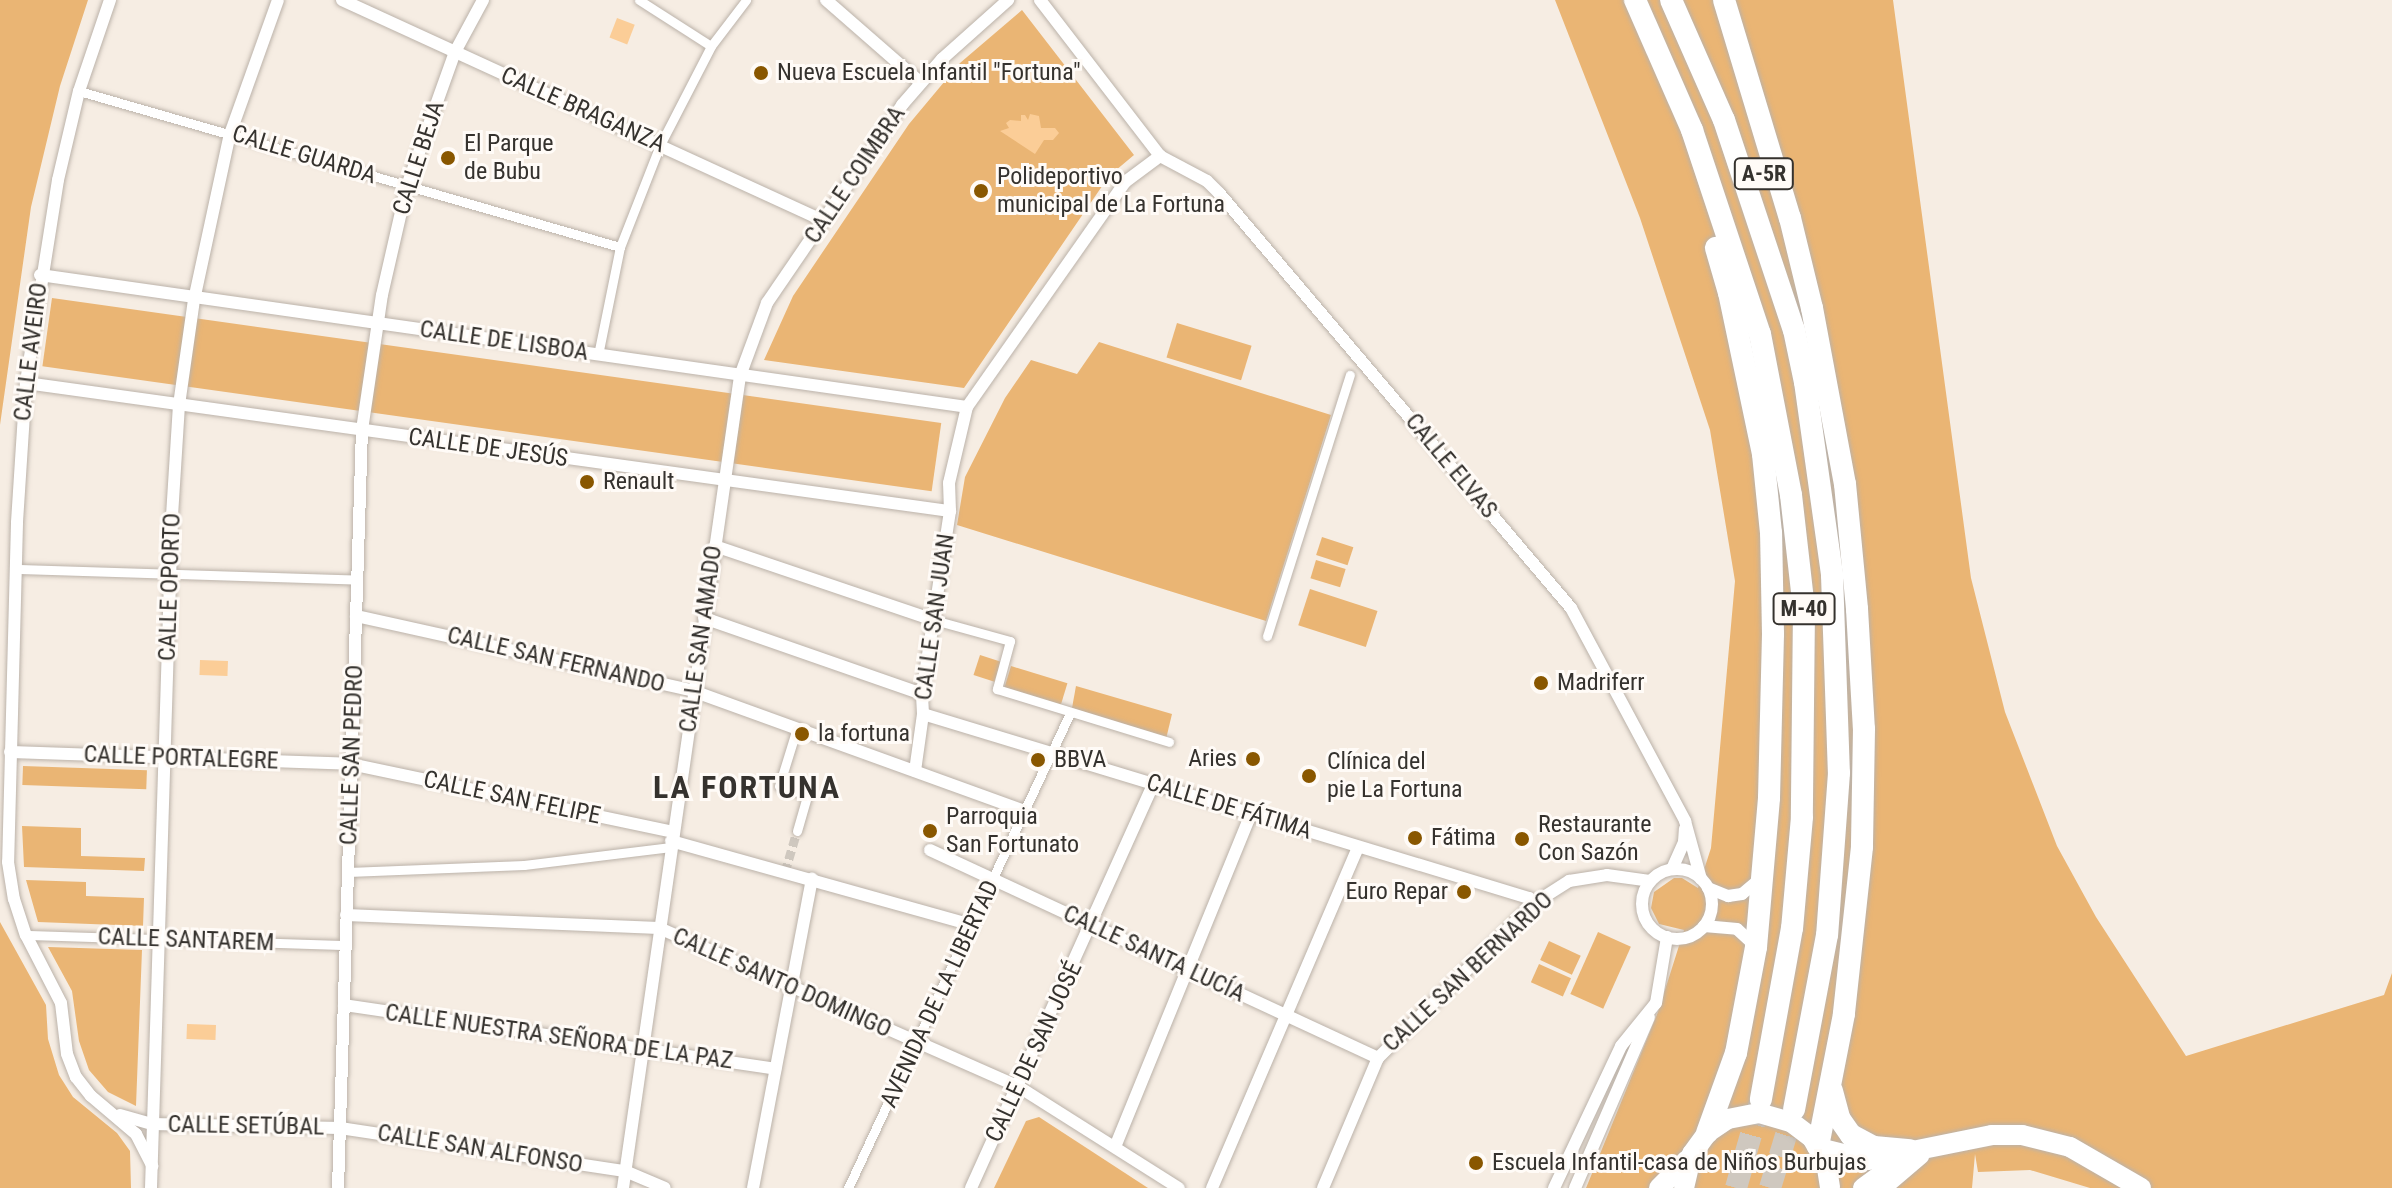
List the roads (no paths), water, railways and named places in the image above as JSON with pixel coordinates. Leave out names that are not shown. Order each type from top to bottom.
[{"type":"highway","name":"M-40","points":[[1635,0],[1692,130],[1760,334],[1791,495],[1804,609],[1802,817],[1792,928],[1761,1099]]},
{"type":"highway","name":"M-40","points":[[1671,0],[1724,120],[1794,330],[1805,382],[1832,575],[1839,773],[1827,935],[1794,1109]]},
{"type":"highway","points":[[1726,9],[1790,218],[1830,396],[1845,484],[1864,729],[1862,847],[1856,933],[1818,1147]]},
{"type":"highway","name":"A-5R","points":[[1726,9],[1742,95],[1787,259],[1794,330]]},
{"type":"highway","points":[[1692,130],[1695,176],[1729,293],[1763,454],[1771,533],[1773,634],[1764,875],[1756,947],[1736,1053],[1707,1133]]},
{"type":"highway","points":[[1831,1084],[1839,1118],[1851,1135],[1874,1147],[1914,1152]]},
{"type":"highway","points":[[1879,1188],[1914,1152]]},
{"type":"main road","points":[[1659,1188],[1692,1154],[1707,1133],[1735,1117],[1767,1114],[1797,1126],[1818,1147],[1826,1162],[1830,1188]]},
{"type":"main road","points":[[1818,1147],[1868,1160],[1914,1152],[1947,1142],[1992,1135],[2022,1135],[2070,1147],[2141,1188]]},
{"type":"main road","points":[[1863,1188],[1914,1152]]},
{"type":"main road","points":[[1684,1188],[1692,1154]]},
{"type":"street","name":"CALLE AVEIRO","points":[[110,0],[79,91],[58,180],[40,275],[26,383],[16,569],[8,862],[14,899],[26,935],[61,1003],[67,1054],[76,1077],[91,1096],[116,1113],[139,1138],[152,1166]]},
{"type":"street","name":"CALLE OPORTO","points":[[151,1188],[179,405],[194,300],[230,134],[278,0]]},
{"type":"street","name":"CALLE BRAGANZA","points":[[342,0],[824,221]]},
{"type":"street","name":"CALLE BEJA","points":[[377,324],[407,186],[455,52],[483,0]]},
{"type":"street","points":[[639,0],[711,46]]},
{"type":"street","points":[[598,355],[620,247],[660,145],[711,46],[746,0]]},
{"type":"street","points":[[826,0],[920,82]]},
{"type":"street","name":"CALLE COIMBRA","points":[[740,376],[767,303],[920,82],[1008,0]]},
{"type":"street","points":[[967,407],[1125,182],[1160,156],[1040,0]]},
{"type":"street","name":"CALLE GUARDA","points":[[79,91],[620,247]]},
{"type":"street","name":"CALLE ELVAS","points":[[1160,156],[1207,181],[1219,193],[1571,608],[1685,821],[1705,883]]},
{"type":"street","name":"CALLE DE LISBOA","points":[[40,275],[194,300],[967,407]]},
{"type":"street","name":"CALLE SAN PEDRO","points":[[338,1188],[362,430],[377,324]]},
{"type":"street","points":[[1267,636],[1350,375]]},
{"type":"street","name":"CALLE SAN AMADO","points":[[623,1188],[740,376]]},
{"type":"street","name":"CALLE DE JESÚS","points":[[26,383],[950,511]]},
{"type":"street","name":"CALLE SAN JUAN","points":[[915,771],[923,714],[922,694],[950,511],[953,459],[967,407]]},
{"type":"street","points":[[715,546],[934,620],[1010,641],[997,689],[1169,742]]},
{"type":"street","points":[[16,569],[357,580]]},
{"type":"street","name":"CALLE SAN FERNANDO","points":[[356,616],[693,691],[1025,811]]},
{"type":"street","points":[[704,618],[922,694]]},
{"type":"street","name":"AVENIDA DE LA LIBERTAD","points":[[848,1188],[1070,713]]},
{"type":"street","name":"CALLE DE FÁTIMA","points":[[923,714],[1529,898],[1533,904]]},
{"type":"street","points":[[797,728],[779,786],[807,795],[797,831]]},
{"type":"street","name":"CALLE PORTALEGRE","points":[[10,752],[351,764]]},
{"type":"street","name":"CALLE SAN FELIPE","points":[[351,764],[672,840],[972,925]]},
{"type":"street","name":"CALLE DE SAN JOSÉ","points":[[971,1188],[1153,784]]},
{"type":"street","points":[[1115,1147],[1251,814]]},
{"type":"street","points":[[1672,869],[1684,842],[1685,821]]},
{"type":"street","points":[[348,872],[524,865],[672,840]]},
{"type":"street","points":[[1212,1188],[1358,847]]},
{"type":"street","name":"CALLE SANTA LUCÍA","points":[[930,850],[1378,1058]]},
{"type":"street","points":[[1705,883],[1712,908],[1704,926],[1687,938],[1667,937],[1648,924],[1643,914],[1644,891],[1650,881],[1672,869],[1688,870],[1728,896],[1742,894],[1764,875]]},
{"type":"street","name":"CALLE SAN BERNARDO","points":[[1323,1188],[1378,1058],[1533,904],[1569,881],[1607,875],[1650,881]]},
{"type":"street","points":[[753,1188],[812,879]]},
{"type":"street","name":"CALLE SANTO DOMINGO","points":[[346,915],[659,928],[1019,1087],[1179,1188]]},
{"type":"street","points":[[1704,926],[1737,929],[1756,947]]},
{"type":"street","name":"CALLE SANTAREM","points":[[26,935],[345,945]]},
{"type":"street","points":[[1575,1188],[1656,1003],[1667,937]]},
{"type":"street","points":[[1554,1188],[1621,1046],[1656,1003]]},
{"type":"street","name":"CALLE NUESTRA SEÑORA DE LA PAZ","points":[[344,1005],[775,1069]]},
{"type":"street","name":"CALLE AVEIRO","points":[[116,1113],[152,1124]]},
{"type":"street","name":"CALLE SETÚBAL","points":[[152,1124],[340,1128]]},
{"type":"street","name":"CALLE SAN ALFONSO","points":[[340,1128],[625,1171],[665,1188]]},
{"type":"tunnel","points":[[785,872],[797,831]]},
{"type":"tunnel","points":[[1736,1188],[1761,1099]]},
{"type":"tunnel","points":[[1770,1188],[1794,1109]]},
{"type":"place","name":"Nueva Escuela Infantil \"Fortuna\"","points":[[761,73]]},
{"type":"place","name":"El Parque de Bubu","points":[[448,158]]},
{"type":"place","name":"Polideportivo municipal de La Fortuna","points":[[981,191]]},
{"type":"place","name":"Renault","points":[[587,482]]},
{"type":"place","name":"Madriferr","points":[[1541,683]]},
{"type":"place","name":"la fortuna","points":[[802,734]]},
{"type":"place","name":"Aries","points":[[1253,759]]},
{"type":"place","name":"BBVA","points":[[1038,760]]},
{"type":"place","name":"Clínica del pie La Fortuna","points":[[1309,776]]},
{"type":"place","name":"Parroquia San Fortunato","points":[[930,831]]},
{"type":"place","name":"Fátima","points":[[1415,838]]},
{"type":"place","name":"Restaurante Con Sazón","points":[[1522,839]]},
{"type":"place","name":"Euro Repar","points":[[1464,892]]},
{"type":"place","name":"Escuela Infantil-casa de Niños Burbujas","points":[[1476,1163]]},
{"type":"district","name":"LA FORTUNA","points":[[747,787]]}]
